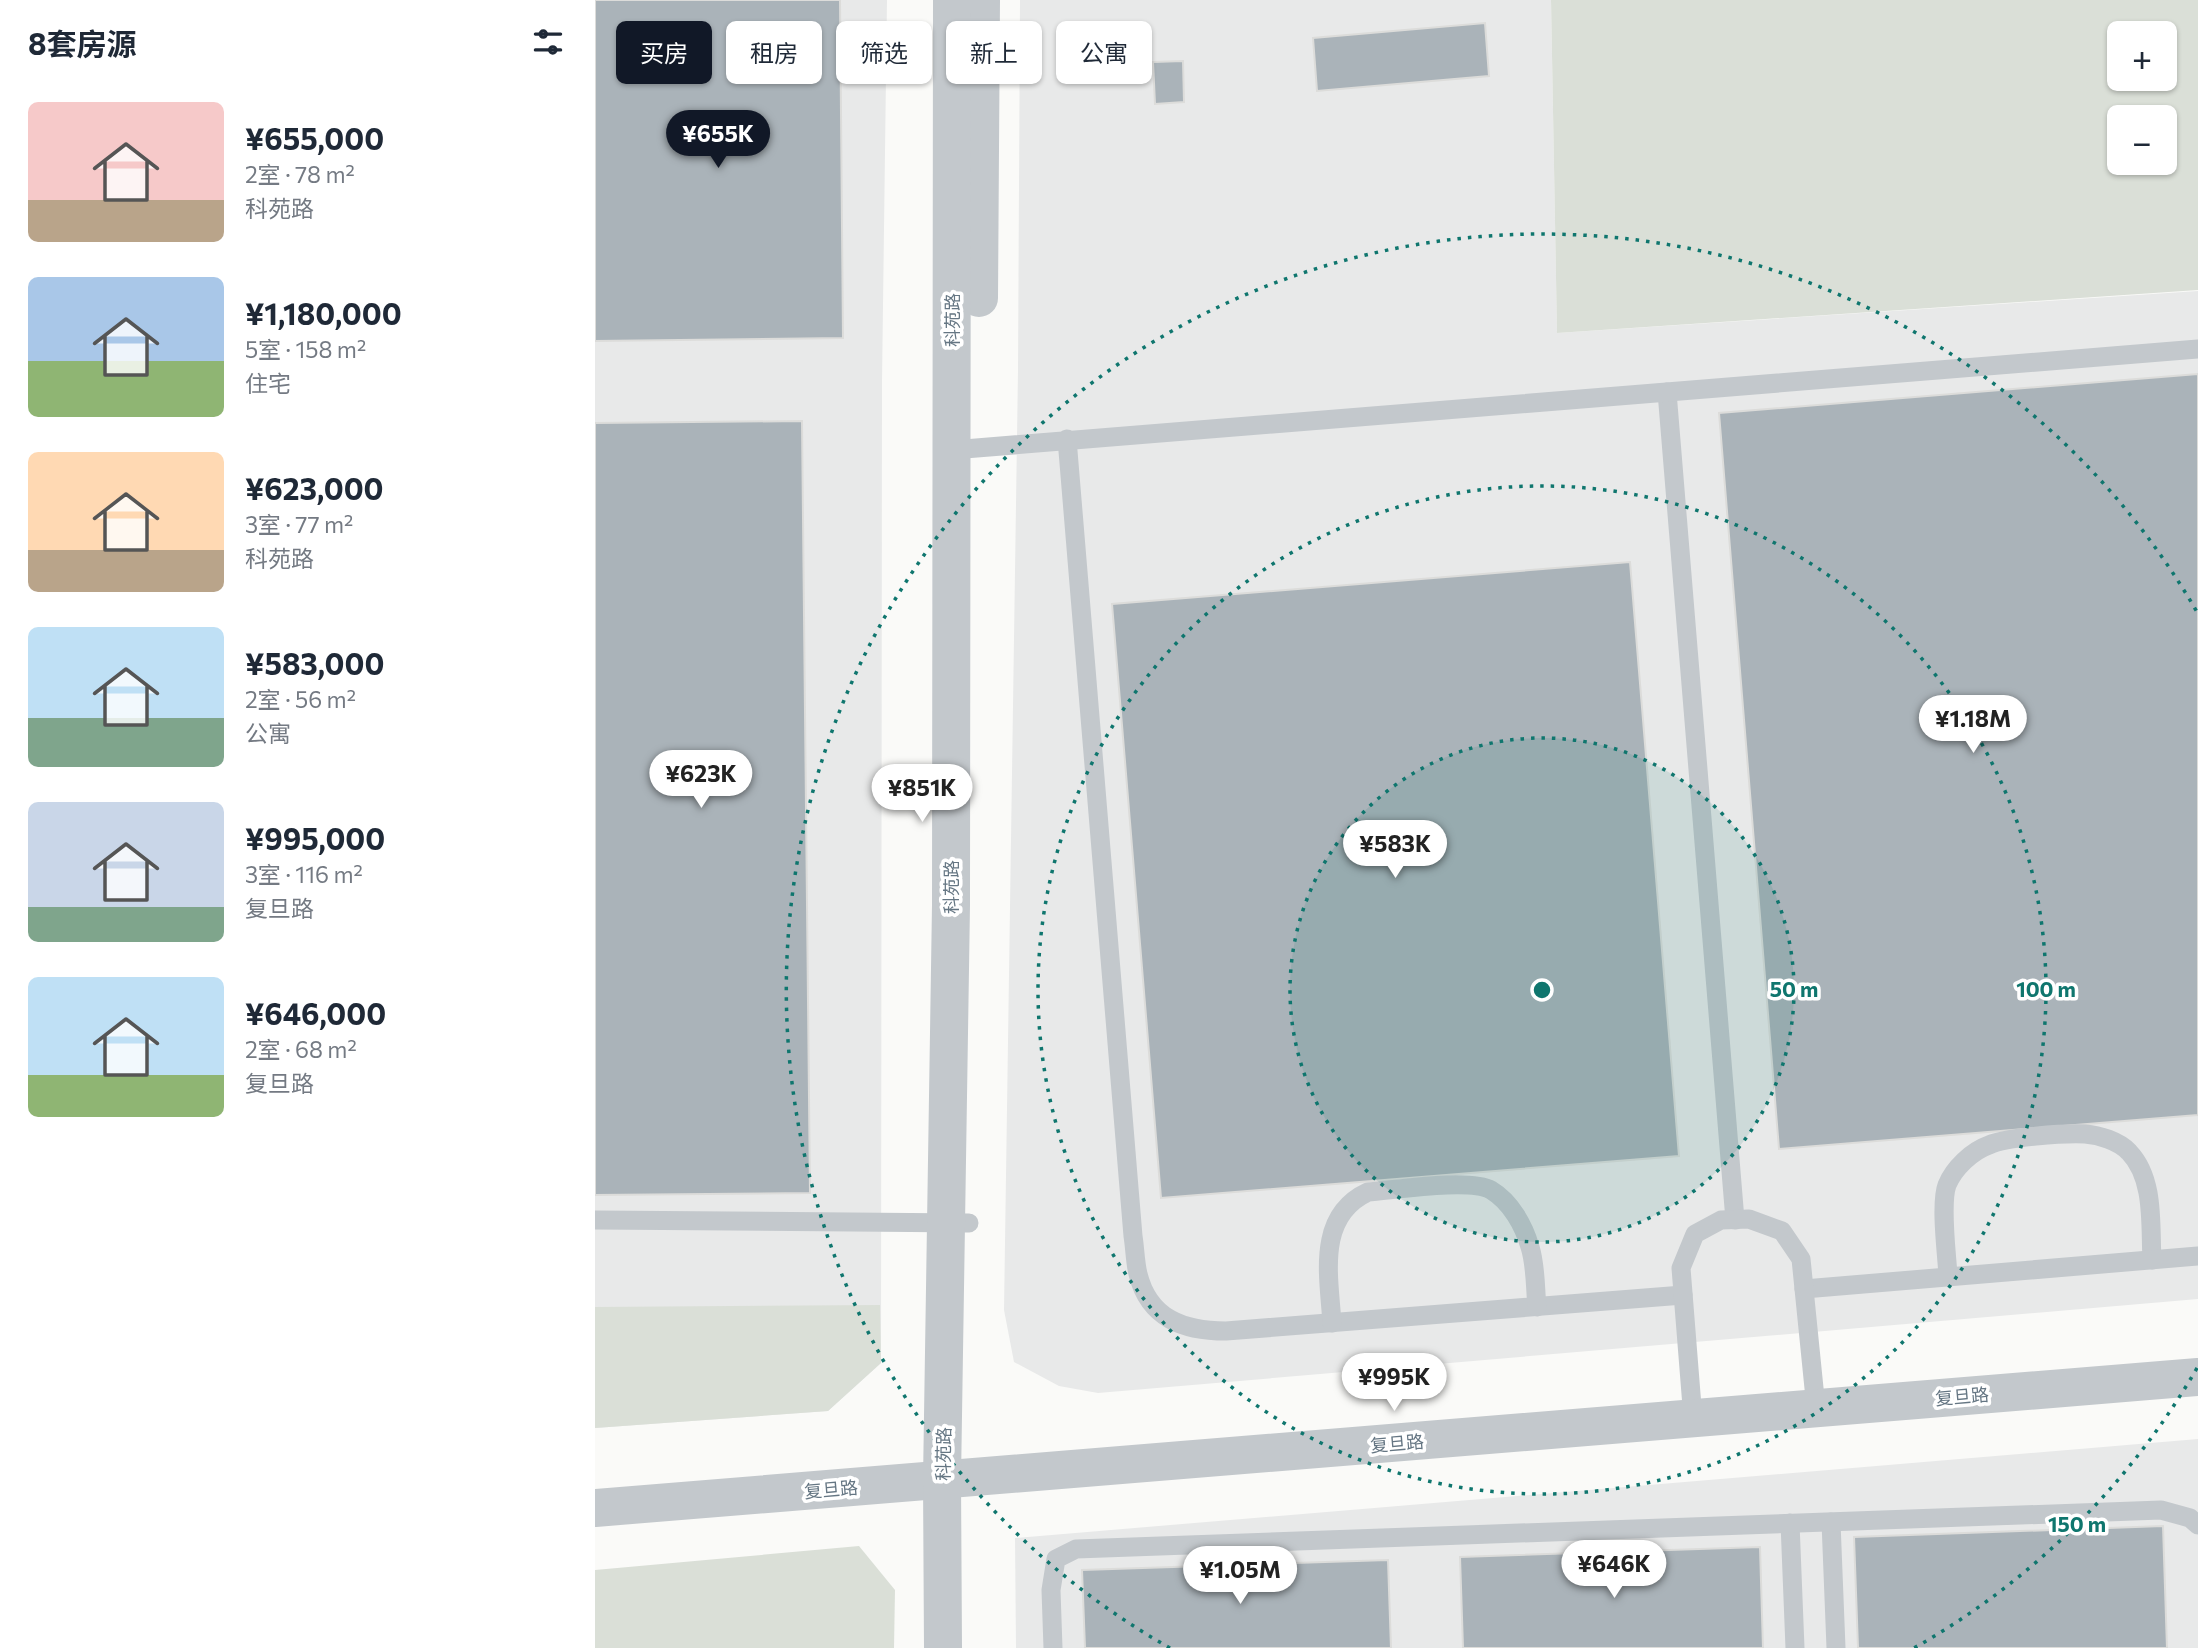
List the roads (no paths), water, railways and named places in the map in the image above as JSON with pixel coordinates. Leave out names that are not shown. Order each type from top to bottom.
[{"type":"street","name":"科苑路","points":[[952,0],[965,448]]},
{"type":"street","name":"科苑路","points":[[943,1648],[955,1479],[965,448],[981,0]]},
{"type":"street","name":"复旦路","points":[[595,1508],[2198,1377]]},
{"type":"street","name":"科苑路","points":[[955,1479],[966,1648]]},
{"type":"lane","points":[[965,448],[2198,349]]},
{"type":"lane","points":[[1667,392],[1735,1220]]},
{"type":"lane","points":[[1067,439],[1138,1275],[1150,1303],[1171,1321],[1200,1331],[1226,1331],[1683,1295]]},
{"type":"lane","points":[[1948,1276],[1945,1201],[1947,1185],[1970,1156],[1987,1145],[2003,1140],[2086,1134],[2108,1139],[2128,1150],[2141,1169],[2148,1191],[2152,1260]]},
{"type":"lane","points":[[1332,1323],[1329,1242],[1344,1208],[1367,1192],[1470,1184],[1490,1189],[1505,1201],[1520,1221],[1527,1237],[1531,1250],[1537,1307]]},
{"type":"lane","points":[[1693,1419],[1681,1268],[1695,1234],[1721,1220],[1749,1219],[1782,1231],[1801,1259],[1816,1408]]},
{"type":"lane","points":[[595,1220],[958,1223]]},
{"type":"lane","points":[[1804,1289],[2198,1256]]},
{"type":"lane","points":[[1053,1648],[1051,1590],[1056,1559],[1076,1549],[2161,1510],[2190,1518],[2198,1525]]},
{"type":"lane","points":[[1831,1522],[1836,1648]]},
{"type":"lane","points":[[1790,1523],[1795,1648]]}]
